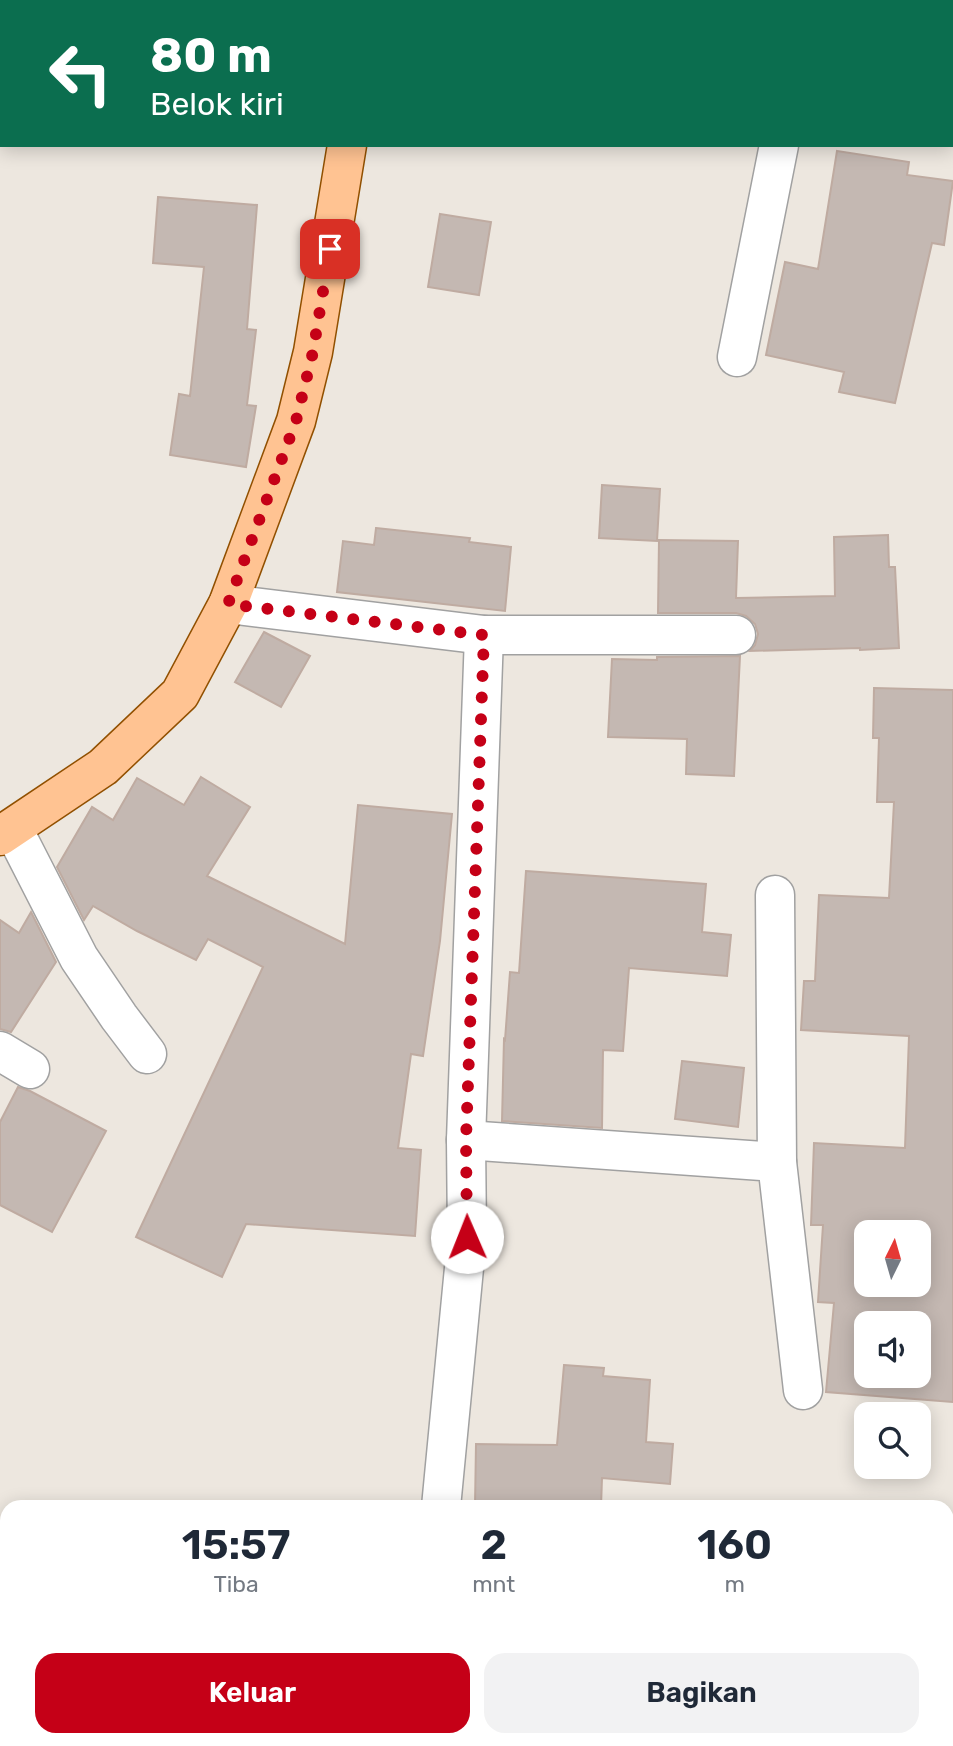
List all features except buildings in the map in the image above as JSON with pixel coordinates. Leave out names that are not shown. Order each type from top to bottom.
[{"type":"main road","points":[[6,833],[103,767],[180,694],[228,604],[299,409],[313,352],[347,147]]},
{"type":"street","points":[[737,357],[779,147]]},
{"type":"street","points":[[228,604],[484,635],[736,635]]},
{"type":"street","points":[[442,1500],[467,1237],[466,1140],[484,635]]},
{"type":"street","points":[[6,833],[79,958],[147,1054]]},
{"type":"street","points":[[775,895],[777,1162],[803,1391]]},
{"type":"street","points":[[466,1140],[777,1162]]},
{"type":"route","points":[[330,249],[313,352],[296,421],[228,604],[484,635],[466,1140],[467,1237]]}]
